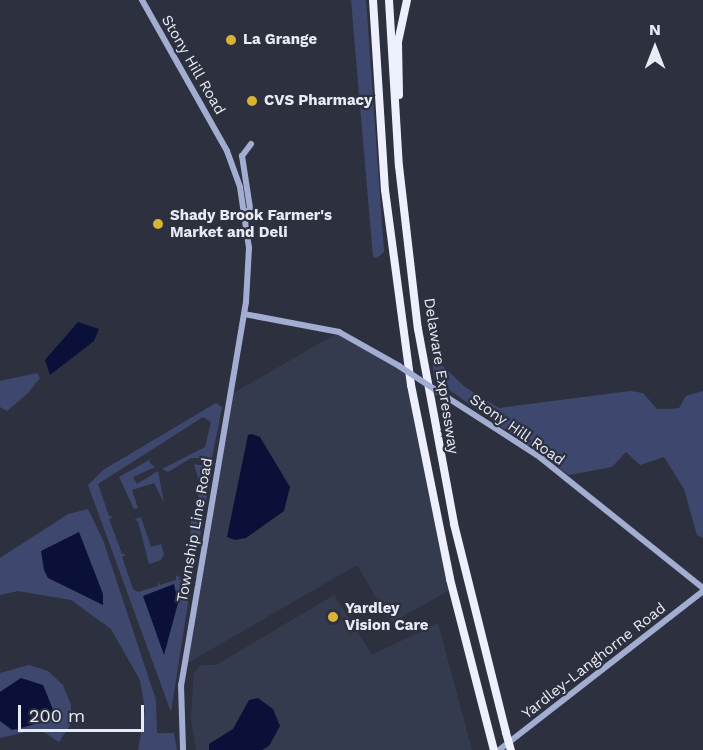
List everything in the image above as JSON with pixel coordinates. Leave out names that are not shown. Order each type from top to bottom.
[{"type":"highway","name":"Delaware Expressway","points":[[371,0],[385,190],[411,385],[447,568],[495,748]]},
{"type":"highway","name":"Delaware Expressway","points":[[389,0],[399,166],[418,327],[454,524],[511,750]]},
{"type":"highway","points":[[407,0],[398,42],[399,82],[418,327]]},
{"type":"street","name":"Stony Hill Road","points":[[142,0],[217,130],[237,176],[246,216],[249,261],[244,314],[339,332],[399,366],[527,448],[703,589]]},
{"type":"street","points":[[246,216],[250,208],[242,156],[251,144]]},
{"type":"street","name":"Township Line Road","points":[[183,750],[181,685],[244,314]]},
{"type":"street","name":"Yardley-Langhorne Road","points":[[495,748],[703,589]]},
{"type":"shaded area","points":[[351,0],[366,0],[384,252],[377,258],[373,257]]},
{"type":"shaded area","points":[[78,322],[99,329],[94,341],[50,375],[45,360]]},
{"type":"shaded area","points":[[339,332],[409,372],[452,589],[391,623],[357,565],[184,665],[230,395]]},
{"type":"shaded area","points":[[432,356],[465,387],[499,408],[630,391],[643,393],[657,409],[670,409],[679,408],[686,396],[703,391],[703,538],[697,535],[684,489],[664,457],[640,465],[626,452],[612,467],[569,475],[434,379]]},
{"type":"shaded area","points":[[37,373],[40,378],[28,393],[7,411],[0,407],[0,381]]},
{"type":"shaded area","points":[[216,403],[222,407],[212,458],[191,458],[168,472],[162,469],[205,447],[211,422],[203,417],[98,484],[109,516],[113,517],[109,519],[122,554],[126,555],[122,557],[133,589],[138,592],[158,586],[158,581],[160,585],[176,580],[176,575],[191,584],[171,712],[88,485],[103,470]]},
{"type":"shaded area","points":[[248,435],[260,437],[290,487],[284,511],[246,538],[235,540],[227,537]]},
{"type":"shaded area","points":[[151,459],[149,462],[155,467],[133,477],[137,484],[158,471],[164,503],[154,483],[132,490],[138,508],[134,509],[119,477]]},
{"type":"shaded area","points":[[194,464],[208,467],[211,473],[195,566],[189,572],[182,568],[186,567],[190,547],[186,545],[190,544],[191,518],[195,518],[200,484]]},
{"type":"shaded area","points":[[88,509],[103,540],[156,700],[157,733],[174,733],[177,750],[138,750],[145,710],[140,680],[111,629],[71,600],[18,591],[0,595],[0,558],[68,514]]},
{"type":"shaded area","points":[[141,517],[151,547],[161,544],[164,554],[161,560],[149,564],[138,521],[134,520]]},
{"type":"shaded area","points":[[79,532],[103,594],[103,605],[48,578],[44,570],[41,551]]},
{"type":"shaded area","points":[[174,584],[178,603],[164,655],[143,596]]},
{"type":"shaded area","points":[[334,595],[372,655],[438,623],[472,750],[196,750],[191,718],[194,672],[201,665],[216,665]]},
{"type":"shaded area","points":[[29,665],[48,671],[63,685],[71,705],[70,725],[59,742],[39,729],[0,738],[0,721],[17,730],[49,719],[54,712],[21,678],[0,692],[0,673]]},
{"type":"shaded area","points":[[21,678],[43,685],[54,712],[46,721],[12,730],[0,721],[0,692]]},
{"type":"shaded area","points":[[258,698],[273,709],[280,726],[269,746],[262,750],[209,750],[209,744],[233,729],[249,700]]},
{"type":"place","name":"La Grange","points":[[231,40]]},
{"type":"place","name":"CVS Pharmacy","points":[[252,101]]},
{"type":"place","name":"Shady Brook Farmer's Market and Deli","points":[[158,224]]},
{"type":"place","name":"Yardley Vision Care","points":[[333,617]]}]
